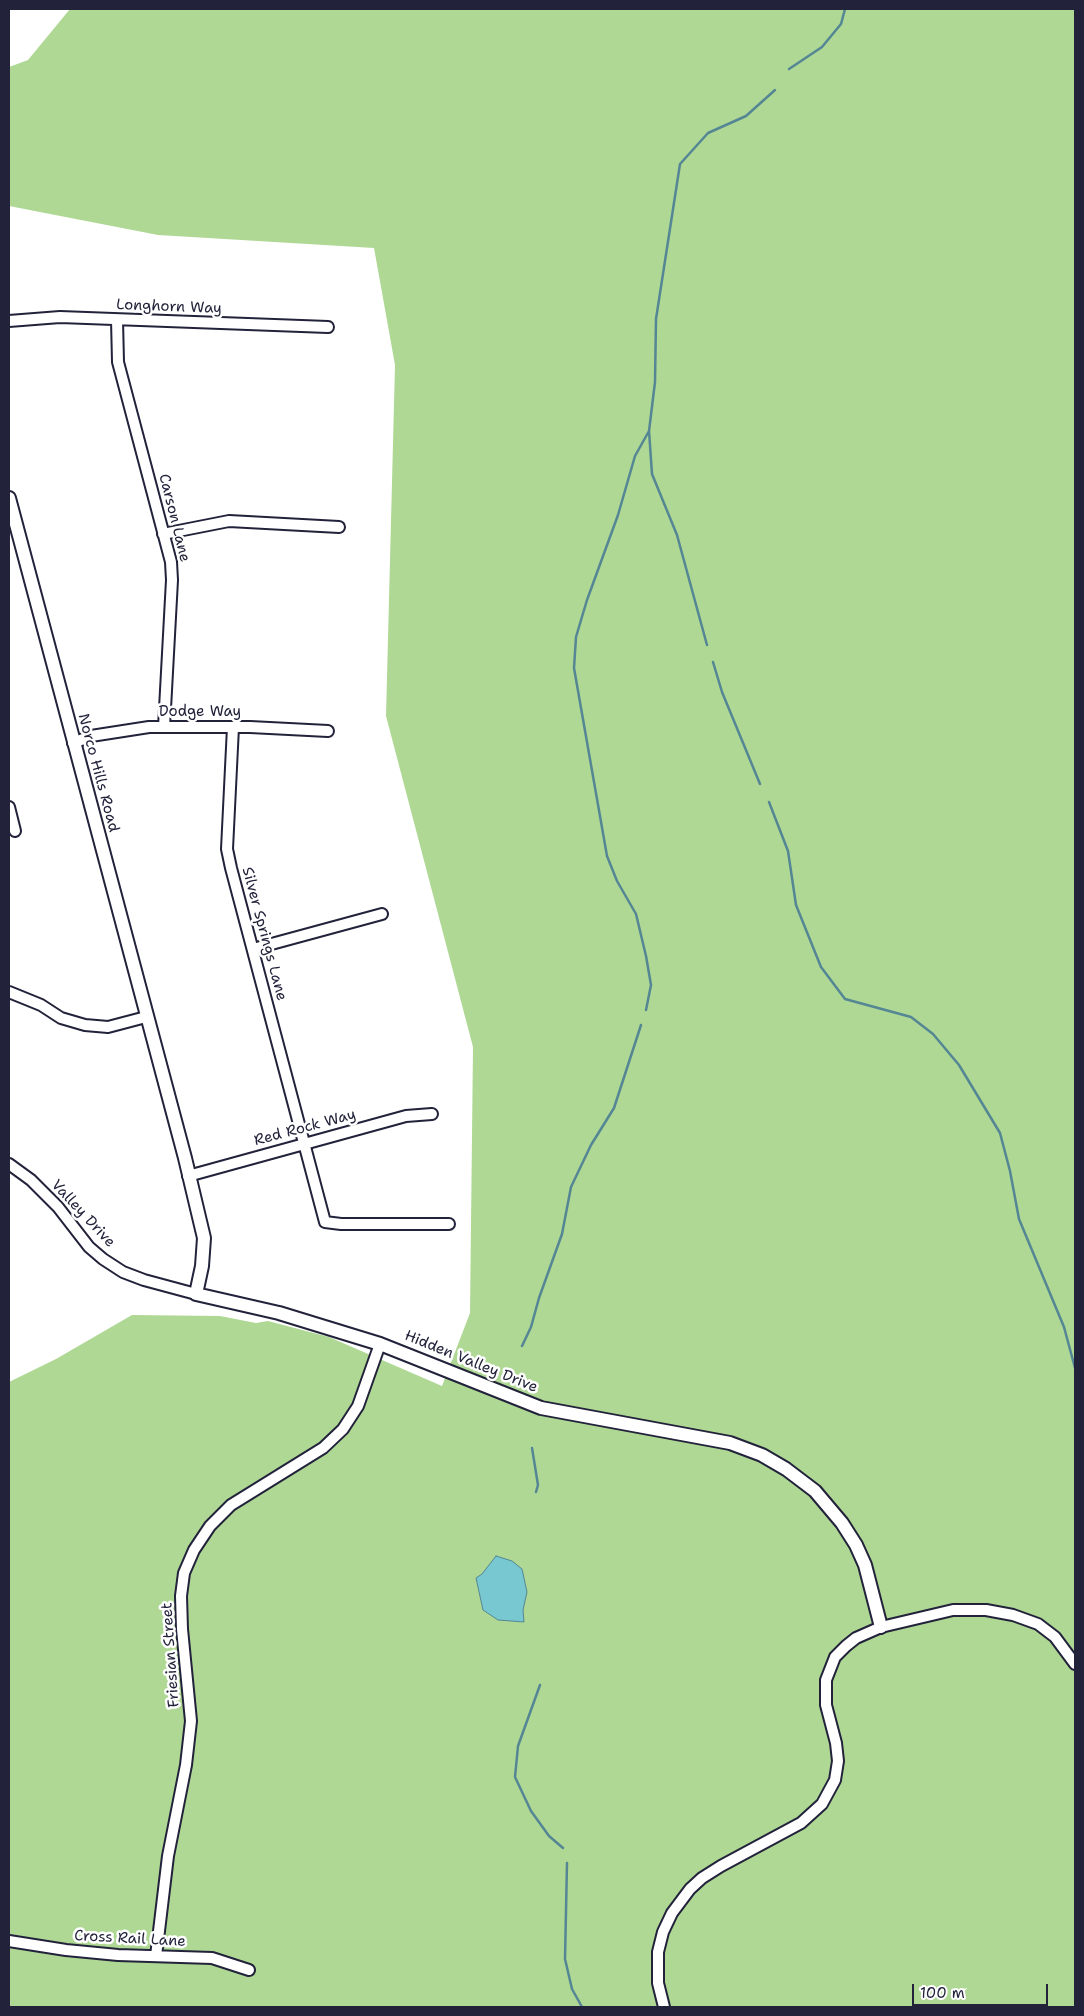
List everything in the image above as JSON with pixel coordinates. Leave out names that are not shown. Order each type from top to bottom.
[{"type":"street","name":"Longhorn Way","points":[[9,321],[60,317],[328,328]]},
{"type":"street","name":"Carson Lane","points":[[116,320],[118,362],[170,562],[172,580],[164,728]]},
{"type":"street","name":"Norco Hills Road","points":[[9,498],[188,1176]]},
{"type":"street","points":[[163,534],[229,521],[339,527]]},
{"type":"street","name":"Dodge Way","points":[[73,743],[118,731],[164,728],[233,727],[328,731]]},
{"type":"street","name":"Silver Springs Lane","points":[[233,727],[227,849],[325,1222],[341,1224],[449,1224]]},
{"type":"street","points":[[9,807],[15,830]]},
{"type":"street","points":[[253,949],[382,914]]},
{"type":"street","points":[[9,992],[41,1005],[61,1018],[85,1025],[108,1027],[146,1017]]},
{"type":"street","name":"Red Rock Way","points":[[188,1176],[406,1116],[432,1114]]},
{"type":"street","name":"Valley Drive","points":[[9,1164],[31,1180],[58,1207],[89,1247],[103,1259],[123,1272],[144,1280],[196,1294]]},
{"type":"street","points":[[188,1176],[204,1238],[202,1266],[196,1294]]},
{"type":"street","name":"Hidden Valley Drive","points":[[196,1294],[279,1313],[380,1344],[542,1408],[730,1443],[762,1454],[815,1491],[842,1523],[865,1564],[881,1627]]},
{"type":"street","name":"Friesian Street","points":[[156,1956],[168,1856],[186,1765],[191,1721],[182,1629],[181,1596],[184,1573],[194,1550],[210,1526],[231,1505],[323,1448],[343,1429],[358,1406],[380,1344]]},
{"type":"street","points":[[664,2007],[658,1983],[658,1952],[672,1913],[690,1889],[702,1878],[801,1823],[822,1804],[835,1780],[838,1761],[836,1743],[826,1705],[826,1680],[835,1657],[846,1646],[856,1638],[881,1627],[953,1610],[986,1610],[1013,1615],[1038,1624],[1055,1637],[1075,1664]]},
{"type":"street","name":"Cross Rail Lane","points":[[9,1941],[66,1950],[212,1958],[249,1970]]},
{"type":"green space","points":[[70,9],[1075,9],[1075,2007],[9,2007],[9,1382],[56,1359],[132,1315],[220,1316],[256,1323],[268,1321],[329,1337],[442,1386],[470,1313],[473,1047],[386,716],[395,365],[374,248],[158,235],[9,206],[9,67],[28,60]]},
{"type":"water","points":[[496,1556],[512,1561],[522,1569],[527,1592],[523,1610],[524,1622],[498,1620],[483,1610],[476,1578],[482,1574]]},
{"type":"waterway","points":[[789,69],[822,47],[841,24],[845,9]]},
{"type":"waterway","points":[[707,645],[677,535],[652,474],[649,431],[655,382],[656,319],[680,164],[708,133],[746,116],[775,90]]},
{"type":"waterway","points":[[646,1010],[651,985],[646,956],[636,914],[617,881],[607,856],[574,668],[576,637],[587,600],[618,515],[635,456],[649,431]]},
{"type":"waterway","points":[[713,662],[722,692],[760,784]]},
{"type":"waterway","points":[[769,802],[788,851],[796,905],[821,967],[845,999],[911,1017],[933,1034],[959,1065],[1000,1133],[1010,1171],[1019,1219],[1064,1327],[1075,1368]]},
{"type":"waterway","points":[[522,1346],[531,1327],[539,1298],[562,1234],[571,1187],[591,1145],[614,1108],[641,1025]]},
{"type":"waterway","points":[[532,1448],[538,1485],[536,1492]]},
{"type":"waterway","points":[[540,1685],[518,1746],[515,1777],[531,1811],[549,1836],[563,1848]]},
{"type":"waterway","points":[[567,1863],[565,1959],[572,1989],[582,2007]]}]
